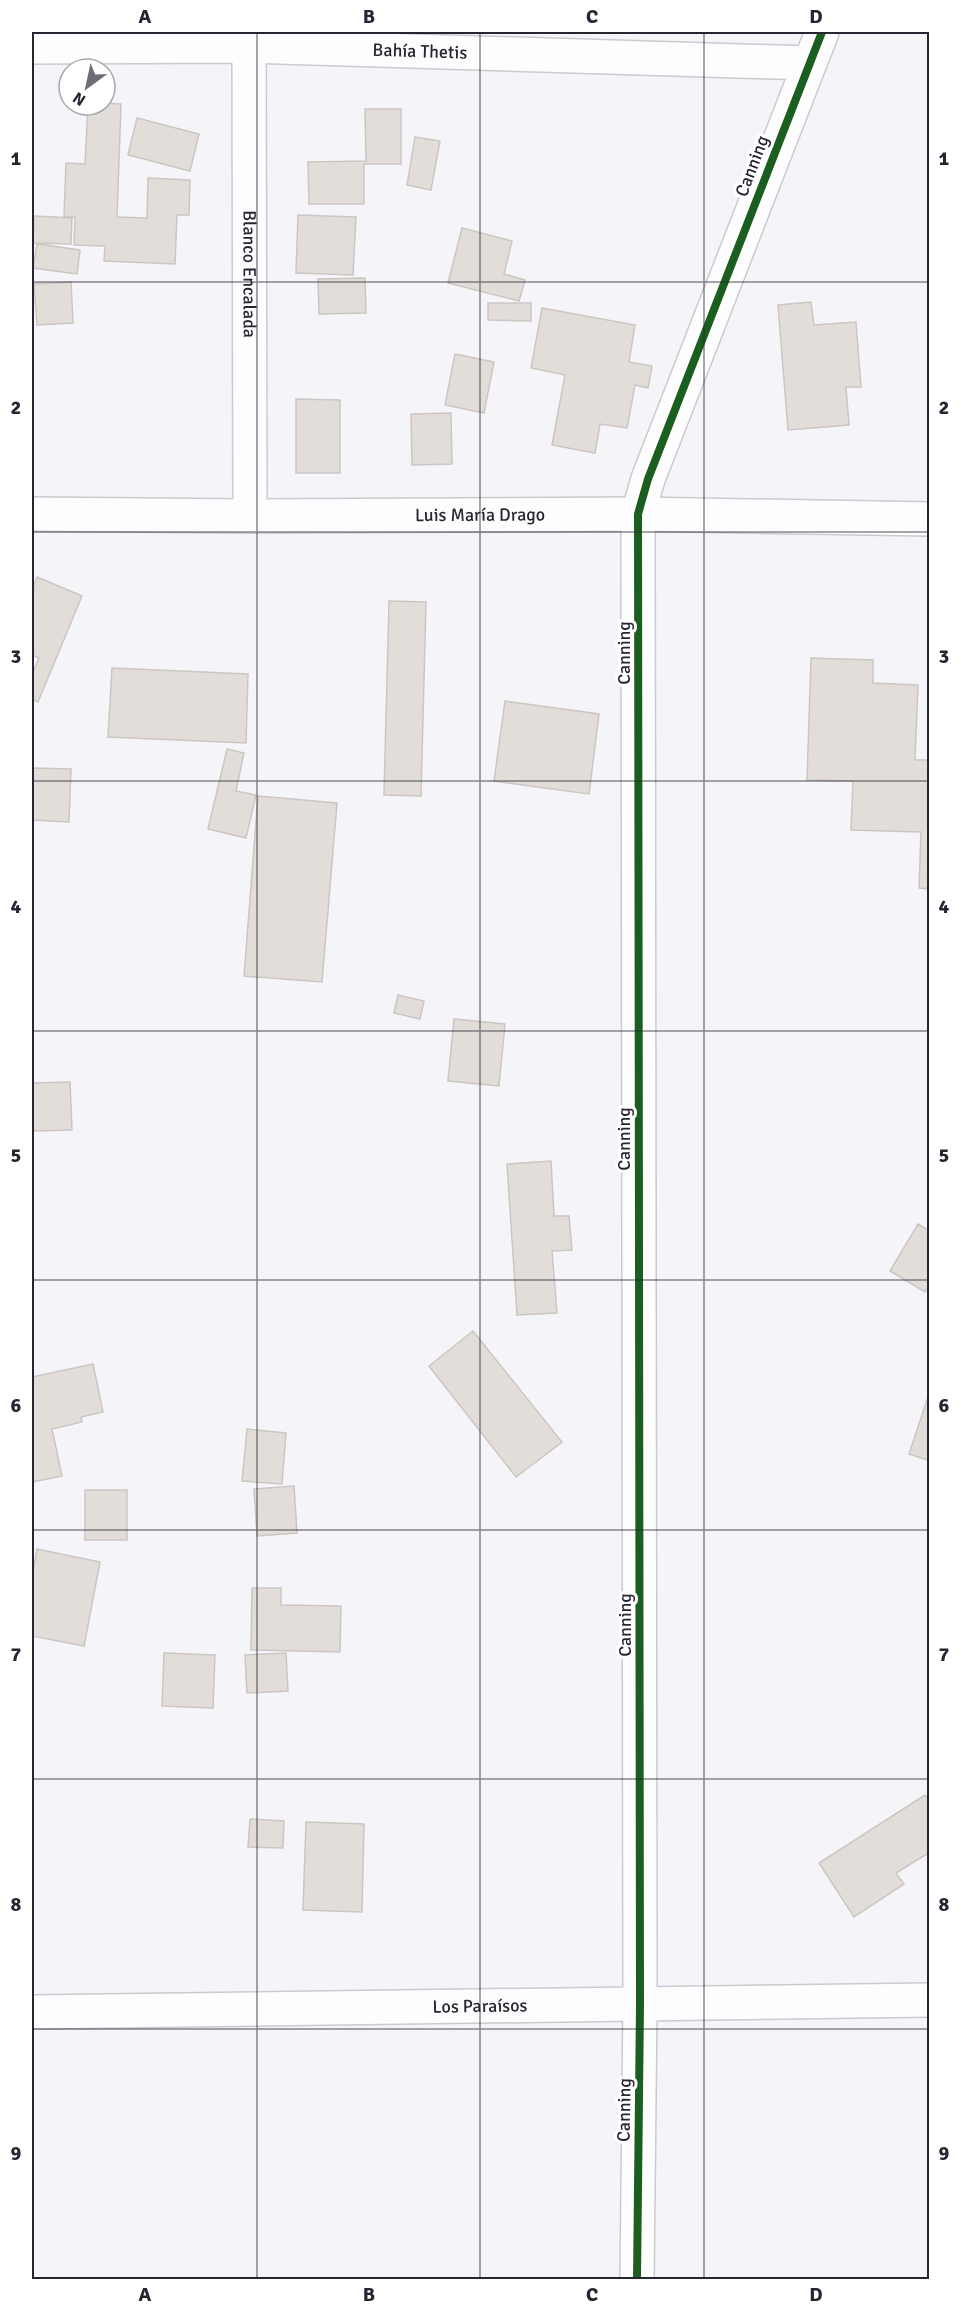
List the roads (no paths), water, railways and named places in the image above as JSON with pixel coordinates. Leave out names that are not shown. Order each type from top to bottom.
[{"type":"street","name":"Canning","points":[[637,2280],[640,2005],[638,514],[648,479],[808,63],[822,32]]},
{"type":"street","name":"Bahía Thetis","points":[[32,47],[249,39],[808,63]]},
{"type":"street","name":"Blanco Encalada","points":[[249,39],[250,516]]},
{"type":"street","name":"Luis María Drago","points":[[32,514],[250,516],[638,514],[930,519]]},
{"type":"street","name":"Los Paraísos","points":[[32,2012],[930,2000]]}]
